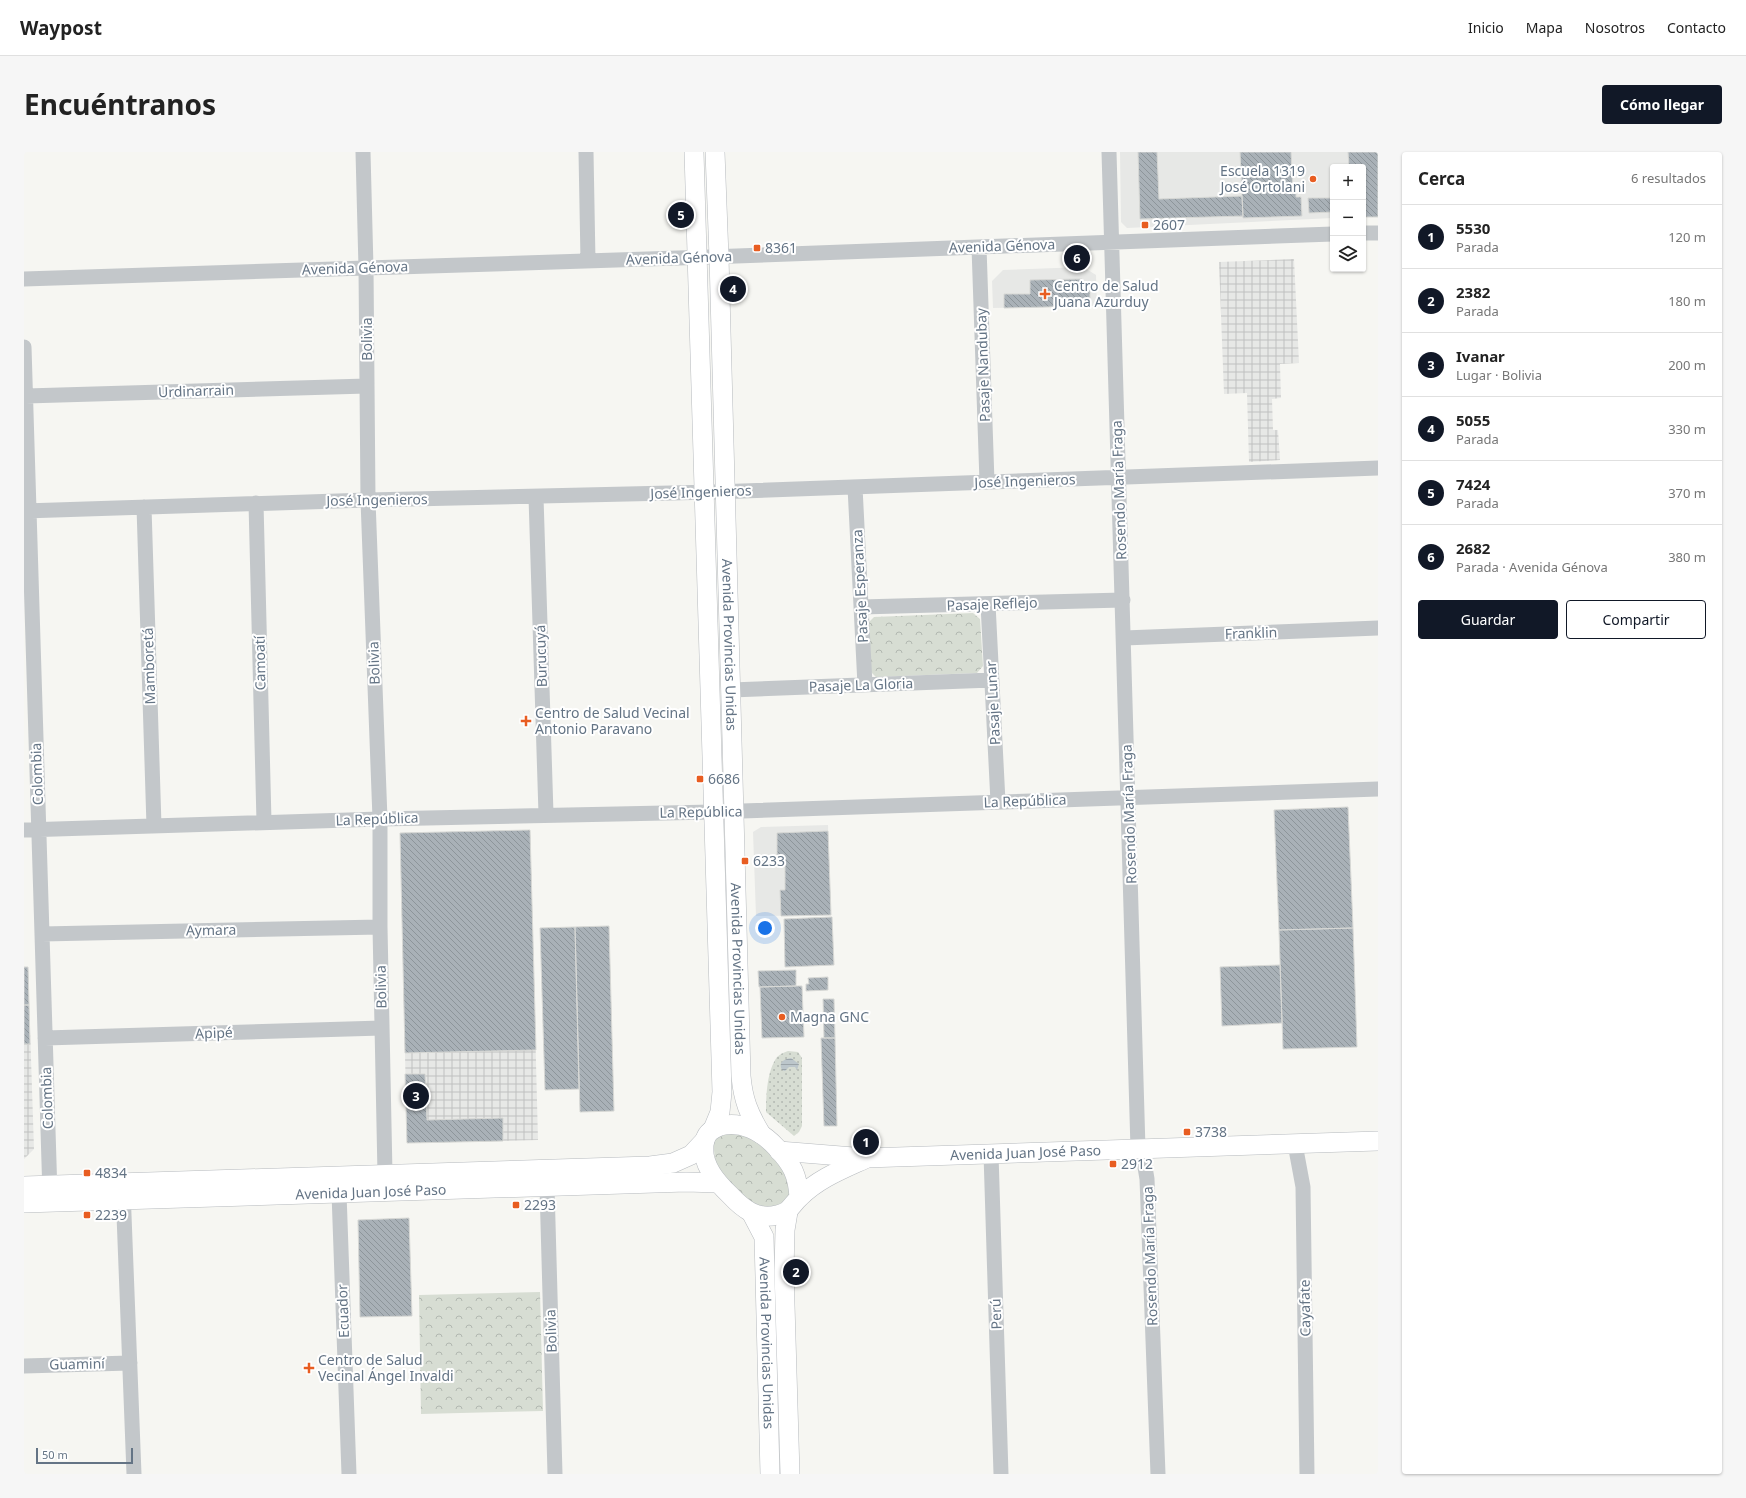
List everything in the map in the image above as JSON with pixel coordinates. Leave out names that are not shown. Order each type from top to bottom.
[{"type":"main road","name":"Avenida Provincias Unidas","points":[[694,152],[722,1092],[720,1112],[709,1134]]},
{"type":"main road","name":"Avenida Provincias Unidas","points":[[715,152],[742,1088],[749,1114],[761,1134]]},
{"type":"main road","points":[[738,1124],[761,1134],[780,1151],[792,1166],[798,1181],[794,1205],[777,1216],[752,1214],[718,1183],[711,1174],[707,1163],[709,1134],[725,1125],[738,1124]]},
{"type":"main road","name":"Avenida Juan José Paso","points":[[123,1191],[385,1174],[650,1166],[673,1162],[691,1155],[709,1134]]},
{"type":"main road","name":"Avenida Juan José Paso","points":[[780,1151],[866,1158],[1378,1141]]},
{"type":"main road","name":"Avenida Juan José Paso","points":[[794,1205],[820,1180],[866,1158]]},
{"type":"main road","name":"Avenida Juan José Paso","points":[[24,1186],[50,1193],[123,1191],[339,1193],[686,1182],[718,1183]]},
{"type":"main road","name":"Avenida Juan José Paso","points":[[24,1203],[50,1193]]},
{"type":"main road","name":"Avenida Provincias Unidas","points":[[790,1474],[784,1271],[785,1230],[794,1205]]},
{"type":"main road","name":"Avenida Provincias Unidas","points":[[752,1214],[764,1237],[770,1474]]},
{"type":"street","name":"Bolivia","points":[[363,152],[366,268],[368,500],[380,819],[380,927],[385,1174]]},
{"type":"street","points":[[586,152],[588,261]]},
{"type":"street","name":"Rosendo María Fraga","points":[[1109,152],[1138,1149],[1144,1161],[1147,1179],[1158,1474]]},
{"type":"street","points":[[1366,233],[1378,233]]},
{"type":"street","name":"Avenida Génova","points":[[24,279],[719,257],[1330,234]]},
{"type":"street","name":"Pasaje Nandubay","points":[[979,247],[987,482]]},
{"type":"street","name":"Colombia","points":[[24,346],[26,396],[26,511],[31,830],[42,934],[50,1193]]},
{"type":"street","name":"Urdinarrain","points":[[26,396],[367,386]]},
{"type":"street","name":"José Ingenieros","points":[[26,511],[256,503],[725,492],[1378,468]]},
{"type":"street","name":"Pasaje Esperanza","points":[[855,487],[864,685]]},
{"type":"street","name":"Burucuyá","points":[[536,497],[546,814]]},
{"type":"street","name":"Camoatí","points":[[256,503],[264,822]]},
{"type":"street","name":"Mamboretá","points":[[144,507],[154,826]]},
{"type":"street","name":"Pasaje Reflejo","points":[[861,607],[1123,600]]},
{"type":"street","name":"Pasaje Lunar","points":[[988,604],[998,802]]},
{"type":"street","name":"Franklin","points":[[1124,638],[1378,628]]},
{"type":"street","name":"Pasaje La Gloria","points":[[731,690],[992,680]]},
{"type":"street","name":"La República","points":[[31,830],[546,814],[713,812],[1378,789]]},
{"type":"street","name":"Aymara","points":[[42,934],[380,927]]},
{"type":"street","name":"Apipé","points":[[45,1038],[382,1028]]},
{"type":"street","name":"Cayafate","points":[[1295,1144],[1303,1187],[1307,1474]]},
{"type":"street","name":"Perú","points":[[991,1154],[1001,1474]]},
{"type":"street","name":"Ecuador","points":[[347,1176],[347,1185],[339,1193],[349,1474]]},
{"type":"street","name":"Bolivia","points":[[547,1187],[555,1474]]},
{"type":"street","points":[[123,1191],[134,1474]]},
{"type":"street","name":"Guaminí","points":[[24,1366],[130,1363]]},
{"type":"shaded area","points":[[1120,152],[1378,152],[1378,217],[1366,217],[1366,164],[1330,164],[1330,218],[1127,228],[1121,222]]},
{"type":"shaded area","points":[[1294,259],[1299,363],[1280,364],[1281,398],[1272,399],[1273,430],[1278,430],[1280,460],[1249,462],[1247,393],[1224,394],[1219,262]]},
{"type":"shaded area","name":"Centro de Salud Juana Azurduy","points":[[1083,267],[1096,275],[1097,306],[993,308],[992,281],[1003,270]]},
{"type":"shaded area","points":[[828,825],[831,915],[756,916],[753,832],[761,827]]},
{"type":"shaded area","points":[[530,830],[538,1140],[407,1143],[400,833]]},
{"type":"shaded area","points":[[24,967],[28,967],[34,1149],[24,1159]]},
{"type":"shaded area","points":[[791,1058],[799,1064],[797,1070],[795,1067],[789,1067],[785,1071],[782,1070],[782,1061]]},
{"type":"green space","points":[[973,613],[980,619],[983,666],[977,673],[876,677],[871,672],[869,622],[874,617]]},
{"type":"green space","points":[[788,1051],[798,1052],[802,1058],[802,1126],[799,1132],[794,1136],[766,1112],[767,1090],[771,1069],[777,1057]]},
{"type":"green space","points":[[737,1133],[757,1143],[775,1159],[784,1171],[789,1182],[791,1195],[784,1205],[775,1208],[756,1206],[724,1179],[715,1161],[714,1142],[718,1136]]},
{"type":"green space","points":[[540,1292],[543,1411],[421,1414],[419,1295]]},
{"type":"building","points":[[1138,152],[1157,152],[1159,199],[1242,196],[1243,216],[1140,219]]},
{"type":"building","points":[[1240,152],[1291,152],[1293,191],[1296,191],[1296,197],[1301,197],[1302,216],[1243,218]]},
{"type":"building","points":[[1348,152],[1378,152],[1378,217],[1366,217],[1366,164],[1349,164]]},
{"type":"building","points":[[1308,198],[1330,198],[1330,212],[1309,213]]},
{"type":"building","points":[[1082,279],[1082,290],[1090,290],[1090,306],[1004,308],[1004,294],[1030,294],[1030,280]]},
{"type":"building","points":[[1348,807],[1353,928],[1279,930],[1274,810]]},
{"type":"building","points":[[530,830],[536,1050],[405,1053],[400,833]]},
{"type":"building","points":[[828,831],[831,915],[781,916],[780,890],[785,890],[785,862],[777,862],[777,833]]},
{"type":"building","points":[[832,917],[834,965],[785,967],[784,919]]},
{"type":"building","points":[[609,926],[614,1111],[580,1112],[575,927]]},
{"type":"building","points":[[575,927],[579,1089],[545,1090],[540,928]]},
{"type":"building","points":[[1353,928],[1357,1047],[1283,1049],[1279,930]]},
{"type":"building","points":[[1280,965],[1282,1023],[1222,1026],[1220,967]]},
{"type":"building","points":[[24,967],[28,967],[29,1005],[24,1005]]},
{"type":"building","points":[[796,970],[796,986],[759,987],[758,971]]},
{"type":"building","points":[[828,977],[828,990],[806,991],[806,984],[809,984],[808,978]]},
{"type":"building","points":[[802,986],[804,1037],[762,1038],[760,987]]},
{"type":"building","points":[[823,999],[834,999],[835,1038],[824,1038]]},
{"type":"building","points":[[24,1005],[29,1005],[30,1044],[24,1044]]},
{"type":"building","points":[[821,1038],[835,1038],[837,1126],[824,1126]]},
{"type":"building","points":[[405,1074],[425,1074],[427,1120],[503,1118],[503,1141],[407,1143]]},
{"type":"building","points":[[409,1218],[412,1316],[360,1317],[358,1220]]},
{"type":"place","name":"Escuela 1319 José Ortolani","points":[[1313,179]]},
{"type":"place","name":"7424","points":[[681,215]]},
{"type":"place","name":"2607","points":[[1145,225]]},
{"type":"place","name":"8361","points":[[757,248]]},
{"type":"place","name":"2682","points":[[1077,258]]},
{"type":"place","name":"5055","points":[[733,289]]},
{"type":"place","name":"Centro de Salud Juana Azurduy","points":[[1045,294]]},
{"type":"place","name":"Centro de Salud Vecinal Antonio Paravano","points":[[526,721]]},
{"type":"place","name":"6686","points":[[700,779]]},
{"type":"place","name":"6233","points":[[745,861]]},
{"type":"place","name":"Magna GNC","points":[[782,1017]]},
{"type":"place","name":"Ivanar","points":[[416,1096]]},
{"type":"place","name":"3738","points":[[1187,1132]]},
{"type":"place","name":"5530","points":[[866,1142]]},
{"type":"place","name":"2912","points":[[1113,1164]]},
{"type":"place","name":"4834","points":[[87,1173]]},
{"type":"place","name":"2293","points":[[516,1205]]},
{"type":"place","name":"2239","points":[[87,1215]]},
{"type":"place","name":"2382","points":[[796,1272]]},
{"type":"place","name":"Centro de Salud Vecinal Ángel Invaldi","points":[[309,1368]]}]
